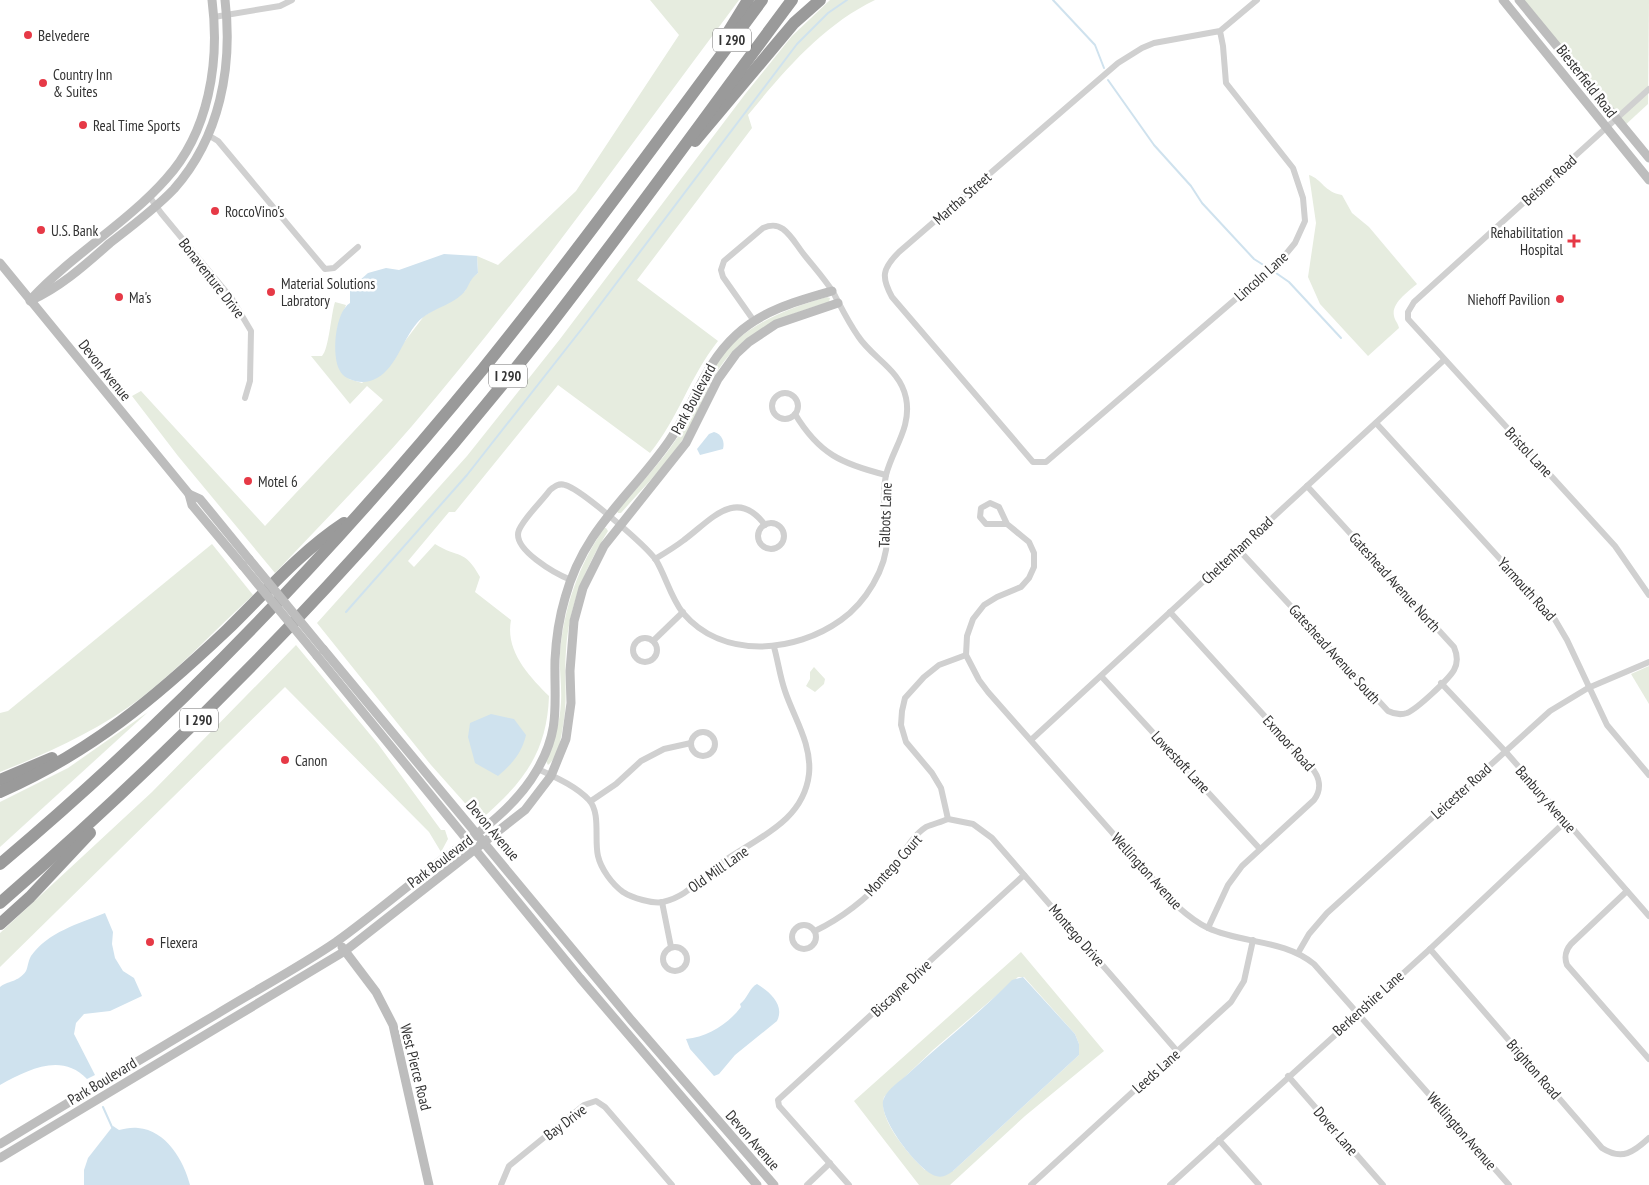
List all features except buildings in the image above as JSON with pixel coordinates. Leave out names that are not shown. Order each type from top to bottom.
[{"type":"highway","points":[[702,78],[748,0]]},
{"type":"highway","name":"I 290","points":[[0,864],[126,752],[269,611],[361,512],[481,370],[575,250],[762,0]]},
{"type":"highway","name":"I 290","points":[[0,903],[164,753],[244,675],[385,523],[546,330],[792,0]]},
{"type":"highway","points":[[640,202],[720,113],[794,23],[820,0]]},
{"type":"highway","points":[[0,792],[30,779],[82,750],[139,709],[225,631],[320,539],[361,512]]},
{"type":"highway","points":[[0,780],[61,754],[139,709]]},
{"type":"highway","points":[[0,924],[30,897],[164,753]]},
{"type":"main road","points":[[30,300],[50,279],[149,196],[176,167],[200,123],[207,100],[214,58],[212,0]]},
{"type":"main road","points":[[30,300],[57,288],[156,205],[182,179],[208,135],[225,78],[228,49],[225,0]]},
{"type":"main road","name":"Biesterfield Road","points":[[1503,0],[1649,180]]},
{"type":"main road","name":"Biesterfield Road","points":[[1519,0],[1649,158]]},
{"type":"main road","name":"Devon Avenue","points":[[0,264],[189,494],[200,499],[246,563],[320,652],[476,832],[632,1021],[774,1185]]},
{"type":"main road","name":"Park Boulevard","points":[[0,1144],[338,940],[466,841],[518,798],[538,769],[546,751],[555,718],[555,657],[560,620],[570,580],[589,542],[607,515],[667,444],[686,414],[711,363],[736,335],[754,321],[785,305],[832,292]]},
{"type":"main road","name":"Park Boulevard","points":[[0,1158],[345,951],[529,807],[551,776],[566,739],[571,703],[570,656],[578,605],[591,568],[618,525],[686,443],[718,379],[736,354],[749,342],[776,324],[838,303]]},
{"type":"main road","name":"Devon Avenue","points":[[320,652],[466,841],[639,1050],[757,1185]]},
{"type":"main road","name":"West Pierce Road","points":[[338,940],[376,992],[393,1025],[429,1185]]},
{"type":"street","points":[[214,17],[280,6],[292,0]]},
{"type":"street","name":"Martha Street","points":[[1042,464],[1033,462],[1026,457],[892,298],[884,278],[885,270],[899,252],[1118,63],[1142,48],[1154,44],[1220,31],[1257,0]]},
{"type":"street","name":"Lincoln Lane","points":[[1042,464],[1281,260],[1295,244],[1305,221],[1303,198],[1293,168],[1226,83],[1224,46],[1220,31]]},
{"type":"street","name":"Beisner Road","points":[[1408,312],[1421,295],[1617,120],[1649,89]]},
{"type":"street","points":[[208,135],[218,141],[325,269],[334,268],[358,248]]},
{"type":"street","name":"Bonaventure Drive","points":[[149,196],[232,299],[251,331],[250,381],[245,398]]},
{"type":"street","points":[[754,321],[723,277],[721,270],[724,261],[770,225],[783,229],[790,236],[832,292],[838,303]]},
{"type":"street","name":"Talbots Lane","points":[[570,580],[523,549],[518,540],[519,530],[550,490],[557,485],[568,486],[637,540],[655,560],[683,612],[698,627],[722,640],[754,647],[774,647],[812,636],[841,620],[871,589],[881,564],[887,540],[884,504],[886,475],[906,426],[906,399],[895,373],[859,337],[838,303]]},
{"type":"street","name":"Bristol Lane","points":[[1408,312],[1408,319],[1412,326],[1616,546],[1649,595]]},
{"type":"street","name":"Cheltenham Road","points":[[1031,740],[1444,360]]},
{"type":"street","points":[[795,414],[788,418],[780,418],[773,412],[773,400],[784,393],[792,395],[797,402],[795,414],[805,430],[828,454],[858,468],[886,475]]},
{"type":"street","name":"Yarmouth Road","points":[[1376,423],[1554,618],[1567,640],[1607,725],[1649,775]]},
{"type":"street","name":"Gateshead Avenue North","points":[[1307,486],[1454,647],[1456,664],[1451,674],[1441,683]]},
{"type":"street","points":[[948,819],[941,788],[932,773],[906,742],[901,725],[902,711],[905,698],[924,677],[939,665],[966,656],[968,636],[973,619],[984,606],[997,597],[1020,587],[1029,578],[1034,567],[1034,553],[1030,542],[1007,524],[996,504],[990,503],[981,508],[980,517],[986,524],[1007,524]]},
{"type":"street","points":[[655,560],[686,539],[706,519],[727,509],[740,508],[752,512],[765,525]]},
{"type":"street","points":[[774,523],[784,531],[784,540],[779,547],[767,548],[760,543],[760,531],[765,525],[774,523]]},
{"type":"street","name":"Gateshead Avenue South","points":[[1238,549],[1388,711],[1396,714],[1406,713],[1441,683]]},
{"type":"street","points":[[653,640],[683,612]]},
{"type":"street","name":"Exmoor Road","points":[[1170,612],[1318,776],[1319,788],[1314,800],[1234,875],[1208,928]]},
{"type":"street","name":"Old Mill Lane","points":[[662,902],[691,890],[712,869],[764,838],[785,821],[799,800],[808,775],[808,755],[784,690],[774,647]]},
{"type":"street","name":"Wellington Avenue","points":[[966,656],[979,680],[1170,899],[1185,913],[1208,928],[1231,936],[1253,940],[1298,953],[1323,972],[1509,1185]]},
{"type":"street","name":"Leicester Road","points":[[1298,953],[1309,934],[1327,914],[1550,711],[1588,688],[1649,662]]},
{"type":"street","name":"Lowestoft Lane","points":[[1101,676],[1260,849]]},
{"type":"street","name":"Banbury Avenue","points":[[1441,683],[1505,751],[1649,916]]},
{"type":"street","points":[[591,801],[616,784],[641,761],[664,749],[691,742]]},
{"type":"street","points":[[538,769],[591,801],[595,818],[598,856],[608,878],[624,893],[647,901],[662,902],[671,947]]},
{"type":"street","name":"Montego Drive","points":[[948,819],[973,824],[992,838],[1177,1051]]},
{"type":"street","name":"Montego Court","points":[[815,931],[848,911],[873,889],[888,875],[911,842],[926,828],[948,819]]},
{"type":"street","name":"Berkenshire Lane","points":[[1170,1185],[1358,1012],[1430,949],[1566,821]]},
{"type":"street","name":"Biscayne Drive","points":[[830,1163],[777,1102],[1024,874]]},
{"type":"street","points":[[1627,891],[1566,949],[1565,959],[1568,965],[1649,1059]]},
{"type":"street","name":"Leeds Lane","points":[[1031,1185],[1239,993],[1248,971],[1253,940]]},
{"type":"street","name":"Brighton Road","points":[[1430,949],[1602,1148],[1609,1152],[1625,1155],[1649,1138]]},
{"type":"street","name":"Dover Lane","points":[[1288,1076],[1383,1185]]},
{"type":"street","name":"Bay Drive","points":[[501,1185],[510,1166],[584,1105],[596,1101],[605,1107],[672,1185]]},
{"type":"street","points":[[1219,1140],[1259,1185]]},
{"type":"street","points":[[806,1185],[830,1163],[849,1185]]},
{"type":"shaded area","points":[[650,0],[739,0],[579,216],[455,375],[378,464],[275,573],[178,456],[132,396],[141,391],[265,526],[383,400],[367,386],[350,404],[311,356],[322,356],[324,352],[335,302],[346,305],[337,329],[349,379],[362,383],[402,345],[424,316],[465,291],[469,280],[478,273],[477,256],[498,265],[576,191],[679,35]]},
{"type":"shaded area","points":[[830,0],[875,0],[838,22],[821,36],[790,66],[762,98],[748,115],[752,128],[637,280],[718,341],[708,354],[660,440],[650,453],[558,385],[455,512],[449,512],[408,561],[414,567],[435,544],[460,555],[470,562],[480,577],[475,592],[511,620],[512,642],[520,662],[549,696],[543,735],[530,766],[508,794],[480,820],[431,765],[317,623],[467,456],[560,339],[746,93],[792,36]]},
{"type":"shaded area","points":[[1524,0],[1649,0],[1648,104],[1623,127]]},
{"type":"shaded area","points":[[1309,175],[1331,191],[1342,195],[1352,213],[1369,227],[1417,284],[1395,306],[1394,316],[1399,328],[1368,356],[1320,304],[1308,277],[1316,223]]},
{"type":"shaded area","points":[[827,297],[830,298],[829,302],[779,320],[749,337],[736,348],[724,361],[714,377],[689,429],[678,446],[663,466],[621,513],[618,513],[617,511],[656,466],[677,438],[710,373],[720,357],[732,344],[760,323],[776,315]]},
{"type":"shaded area","points":[[604,528],[608,531],[585,573],[571,618],[566,650],[564,717],[558,747],[554,758],[548,765],[546,761],[552,747],[560,710],[560,653],[565,620],[580,573]]},
{"type":"shaded area","points":[[212,544],[253,595],[170,674],[125,710],[73,740],[0,772],[0,713],[8,711]]},
{"type":"shaded area","points":[[296,645],[378,744],[441,830],[445,830],[448,839],[441,852],[429,832],[285,687],[0,967],[0,933],[152,792]]},
{"type":"shaded area","points":[[1649,666],[1649,704],[1631,674]]},
{"type":"shaded area","points":[[814,667],[825,679],[824,684],[815,692],[806,686],[810,679],[810,672]]},
{"type":"shaded area","points":[[148,712],[0,847],[0,802],[68,768]]},
{"type":"shaded area","points":[[1021,952],[1104,1051],[1025,1116],[950,1185],[919,1185],[854,1101]],"holes":[[[1018,977],[1024,977],[1075,1034],[1079,1044],[1079,1055],[953,1171],[925,1170],[911,1156],[890,1126],[885,1116],[884,1097],[933,1050]]]},
{"type":"water","points":[[444,254],[477,256],[478,273],[471,280],[465,291],[417,323],[384,373],[364,382],[348,379],[344,376],[337,364],[335,345],[341,315],[350,303],[350,289],[368,273],[386,268],[399,270]]},
{"type":"water","points":[[714,432],[722,439],[723,449],[700,455],[697,449],[709,434]]},
{"type":"water","points":[[491,714],[514,719],[526,735],[522,747],[515,758],[498,776],[475,763],[468,737],[470,723]]},
{"type":"water","points":[[105,913],[113,932],[112,944],[115,958],[123,971],[134,978],[142,996],[110,1011],[84,1014],[76,1023],[74,1034],[95,1075],[87,1079],[77,1071],[66,1066],[44,1066],[33,1069],[0,1085],[0,987],[23,975],[31,956],[46,941],[74,925]]},
{"type":"water","points":[[1023,977],[1075,1034],[1079,1044],[1079,1055],[953,1171],[938,1177],[919,1165],[900,1142],[886,1117],[883,1106],[884,1098],[894,1085],[974,1016],[1012,980]]},
{"type":"water","points":[[757,984],[767,991],[778,1004],[779,1015],[777,1021],[735,1055],[719,1074],[714,1076],[690,1049],[686,1039],[702,1036],[724,1024],[741,1007],[740,1004]]},
{"type":"water","points":[[113,1126],[119,1130],[138,1128],[157,1134],[172,1148],[178,1157],[190,1185],[84,1185],[84,1170],[88,1158]]},
{"type":"waterway","points":[[346,612],[467,475],[584,326],[797,44],[828,13],[847,0]]},
{"type":"waterway","points":[[1053,0],[1095,45],[1104,68]]},
{"type":"waterway","points":[[1108,80],[1154,145],[1191,186],[1202,203],[1254,259],[1265,266]]},
{"type":"waterway","points":[[1276,273],[1289,282],[1341,338]]},
{"type":"waterway","points":[[103,1107],[112,1127]]},
{"type":"place","name":"Belvedere","points":[[28,35]]},
{"type":"place","name":"Country Inn & Suites","points":[[43,83]]},
{"type":"place","name":"Real Time Sports","points":[[83,125]]},
{"type":"place","name":"RoccoVino's","points":[[215,211]]},
{"type":"place","name":"U.S. Bank","points":[[41,230]]},
{"type":"place","name":"Rehabilitation Hospital","points":[[1574,241]]},
{"type":"place","name":"Material Solutions Labratory","points":[[271,292]]},
{"type":"place","name":"Ma's","points":[[119,297]]},
{"type":"place","name":"Niehoff Pavilion","points":[[1560,299]]},
{"type":"place","name":"Motel 6","points":[[248,481]]},
{"type":"place","name":"Canon","points":[[285,760]]},
{"type":"place","name":"Flexera","points":[[150,942]]}]
